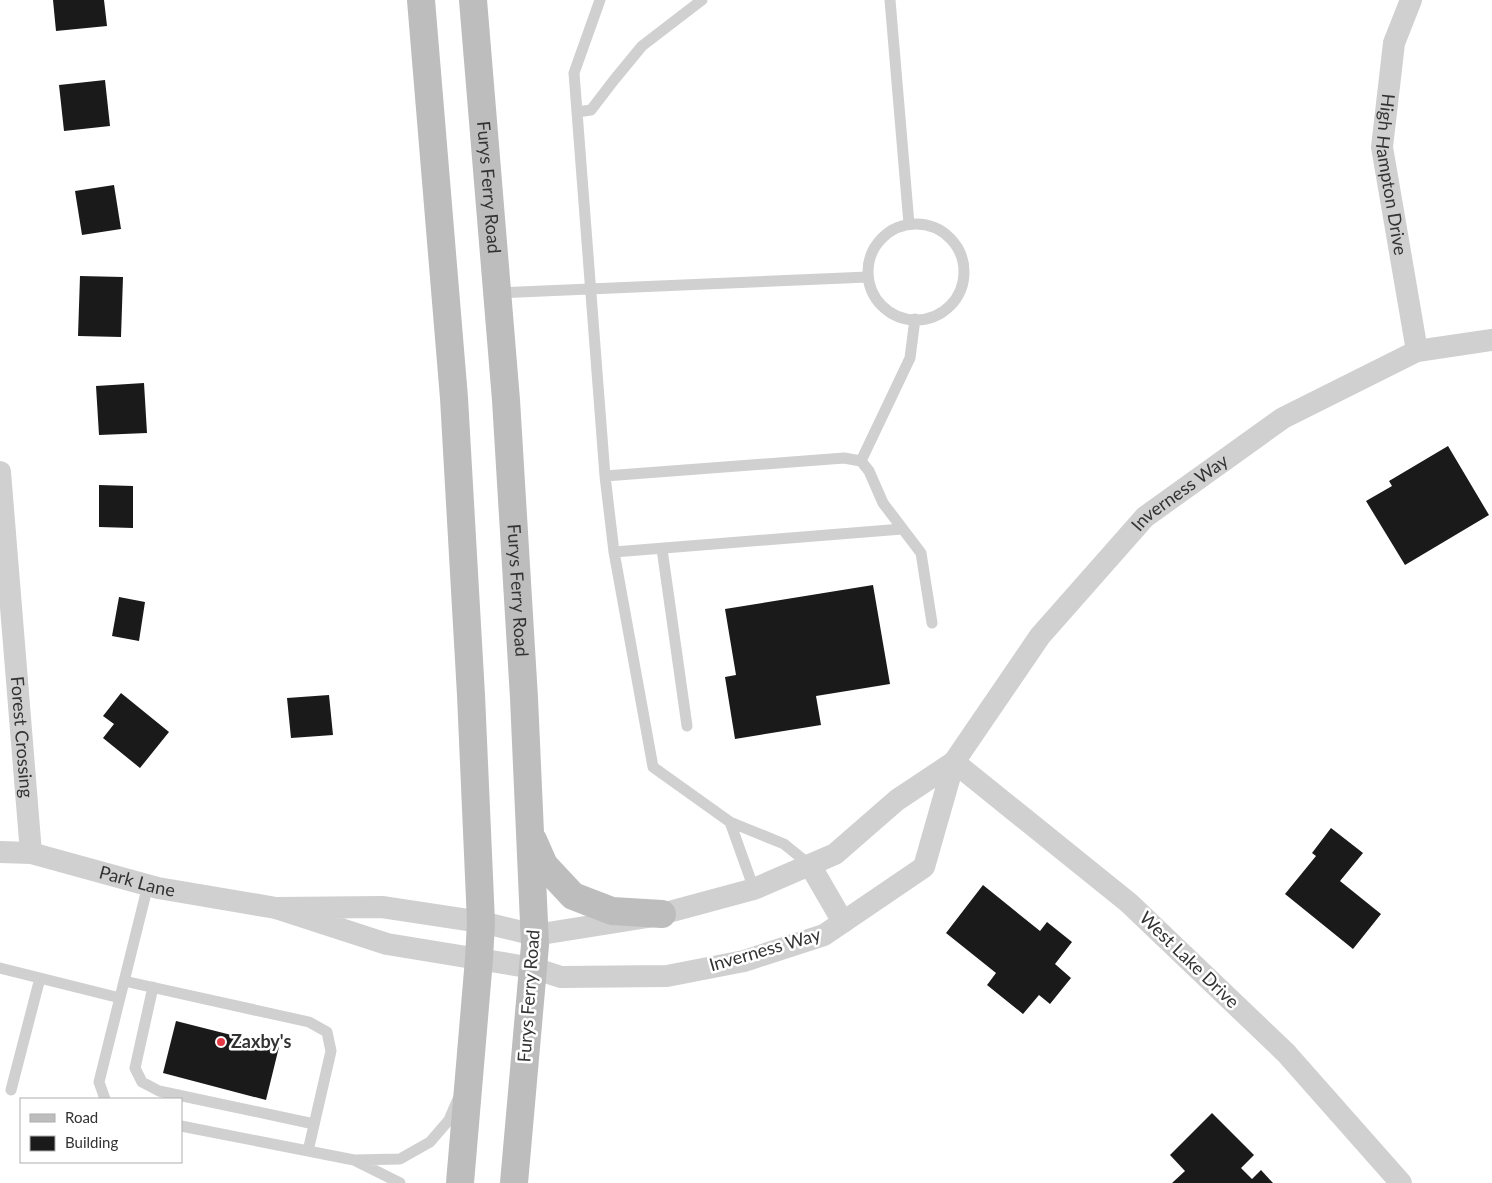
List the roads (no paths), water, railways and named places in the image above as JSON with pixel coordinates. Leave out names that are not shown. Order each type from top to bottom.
[{"type":"main road","points":[[421,0],[454,398],[471,695],[481,922],[460,1183]]},
{"type":"main road","name":"Furys Ferry Road","points":[[473,0],[506,400],[535,935],[534,968],[514,1183]]},
{"type":"main road","points":[[530,834],[544,865],[573,896],[612,911],[662,914]]},
{"type":"street","name":"High Hampton Drive","points":[[1411,0],[1394,43],[1382,147],[1417,351]]},
{"type":"street","name":"Inverness Way","points":[[479,960],[534,968],[561,977],[667,976],[744,961],[824,935],[924,867],[954,762],[1040,636],[1145,517],[1283,418],[1417,351],[1492,340]]},
{"type":"street","name":"Forest Crossing","points":[[0,472],[31,853]]},
{"type":"street","name":"Inverness Way","points":[[481,922],[535,935],[662,914],[754,889],[835,854],[897,800],[954,762]]},
{"type":"street","name":"West Lake Drive","points":[[954,762],[1129,903],[1286,1053],[1401,1183]]},
{"type":"street","name":"Park Lane","points":[[0,852],[31,853],[158,888],[276,908],[386,944],[479,960]]},
{"type":"street","points":[[810,865],[842,922]]},
{"type":"street","name":"Park Lane","points":[[276,908],[382,907],[481,922]]},
{"type":"lane","points":[[600,0],[574,72],[605,476],[614,552],[653,767],[730,822],[784,844],[810,865]]},
{"type":"lane","points":[[577,112],[592,110],[642,46],[702,0]]},
{"type":"lane","points":[[890,0],[909,224]]},
{"type":"lane","points":[[916,223],[933,226],[947,235],[958,247],[964,263],[964,278],[959,293],[950,305],[938,315],[923,319],[908,319],[893,314],[881,305],[872,292],[868,277],[869,260],[875,246],[886,233],[909,224],[916,223]]},
{"type":"lane","points":[[498,293],[868,277]]},
{"type":"lane","points":[[860,461],[910,358],[914,319]]},
{"type":"lane","points":[[605,476],[844,458],[860,461],[869,472],[883,503],[921,553],[932,623]]},
{"type":"lane","points":[[614,552],[902,529]]},
{"type":"lane","points":[[662,549],[687,726]]},
{"type":"lane","points":[[730,822],[754,889]]},
{"type":"lane","points":[[105,1098],[99,1082],[148,885]]},
{"type":"lane","points":[[0,968],[120,998]]},
{"type":"lane","points":[[11,1090],[40,978]]},
{"type":"lane","points":[[124,981],[310,1022],[327,1032],[331,1051],[308,1151]]},
{"type":"lane","points":[[153,987],[135,1068],[142,1082],[159,1090],[314,1124]]},
{"type":"lane","points":[[182,1126],[354,1160],[400,1159],[430,1142],[450,1120],[470,1067]]},
{"type":"lane","points":[[354,1160],[400,1183]]},
{"type":"place","name":"Zaxby's","points":[[221,1042]]}]
